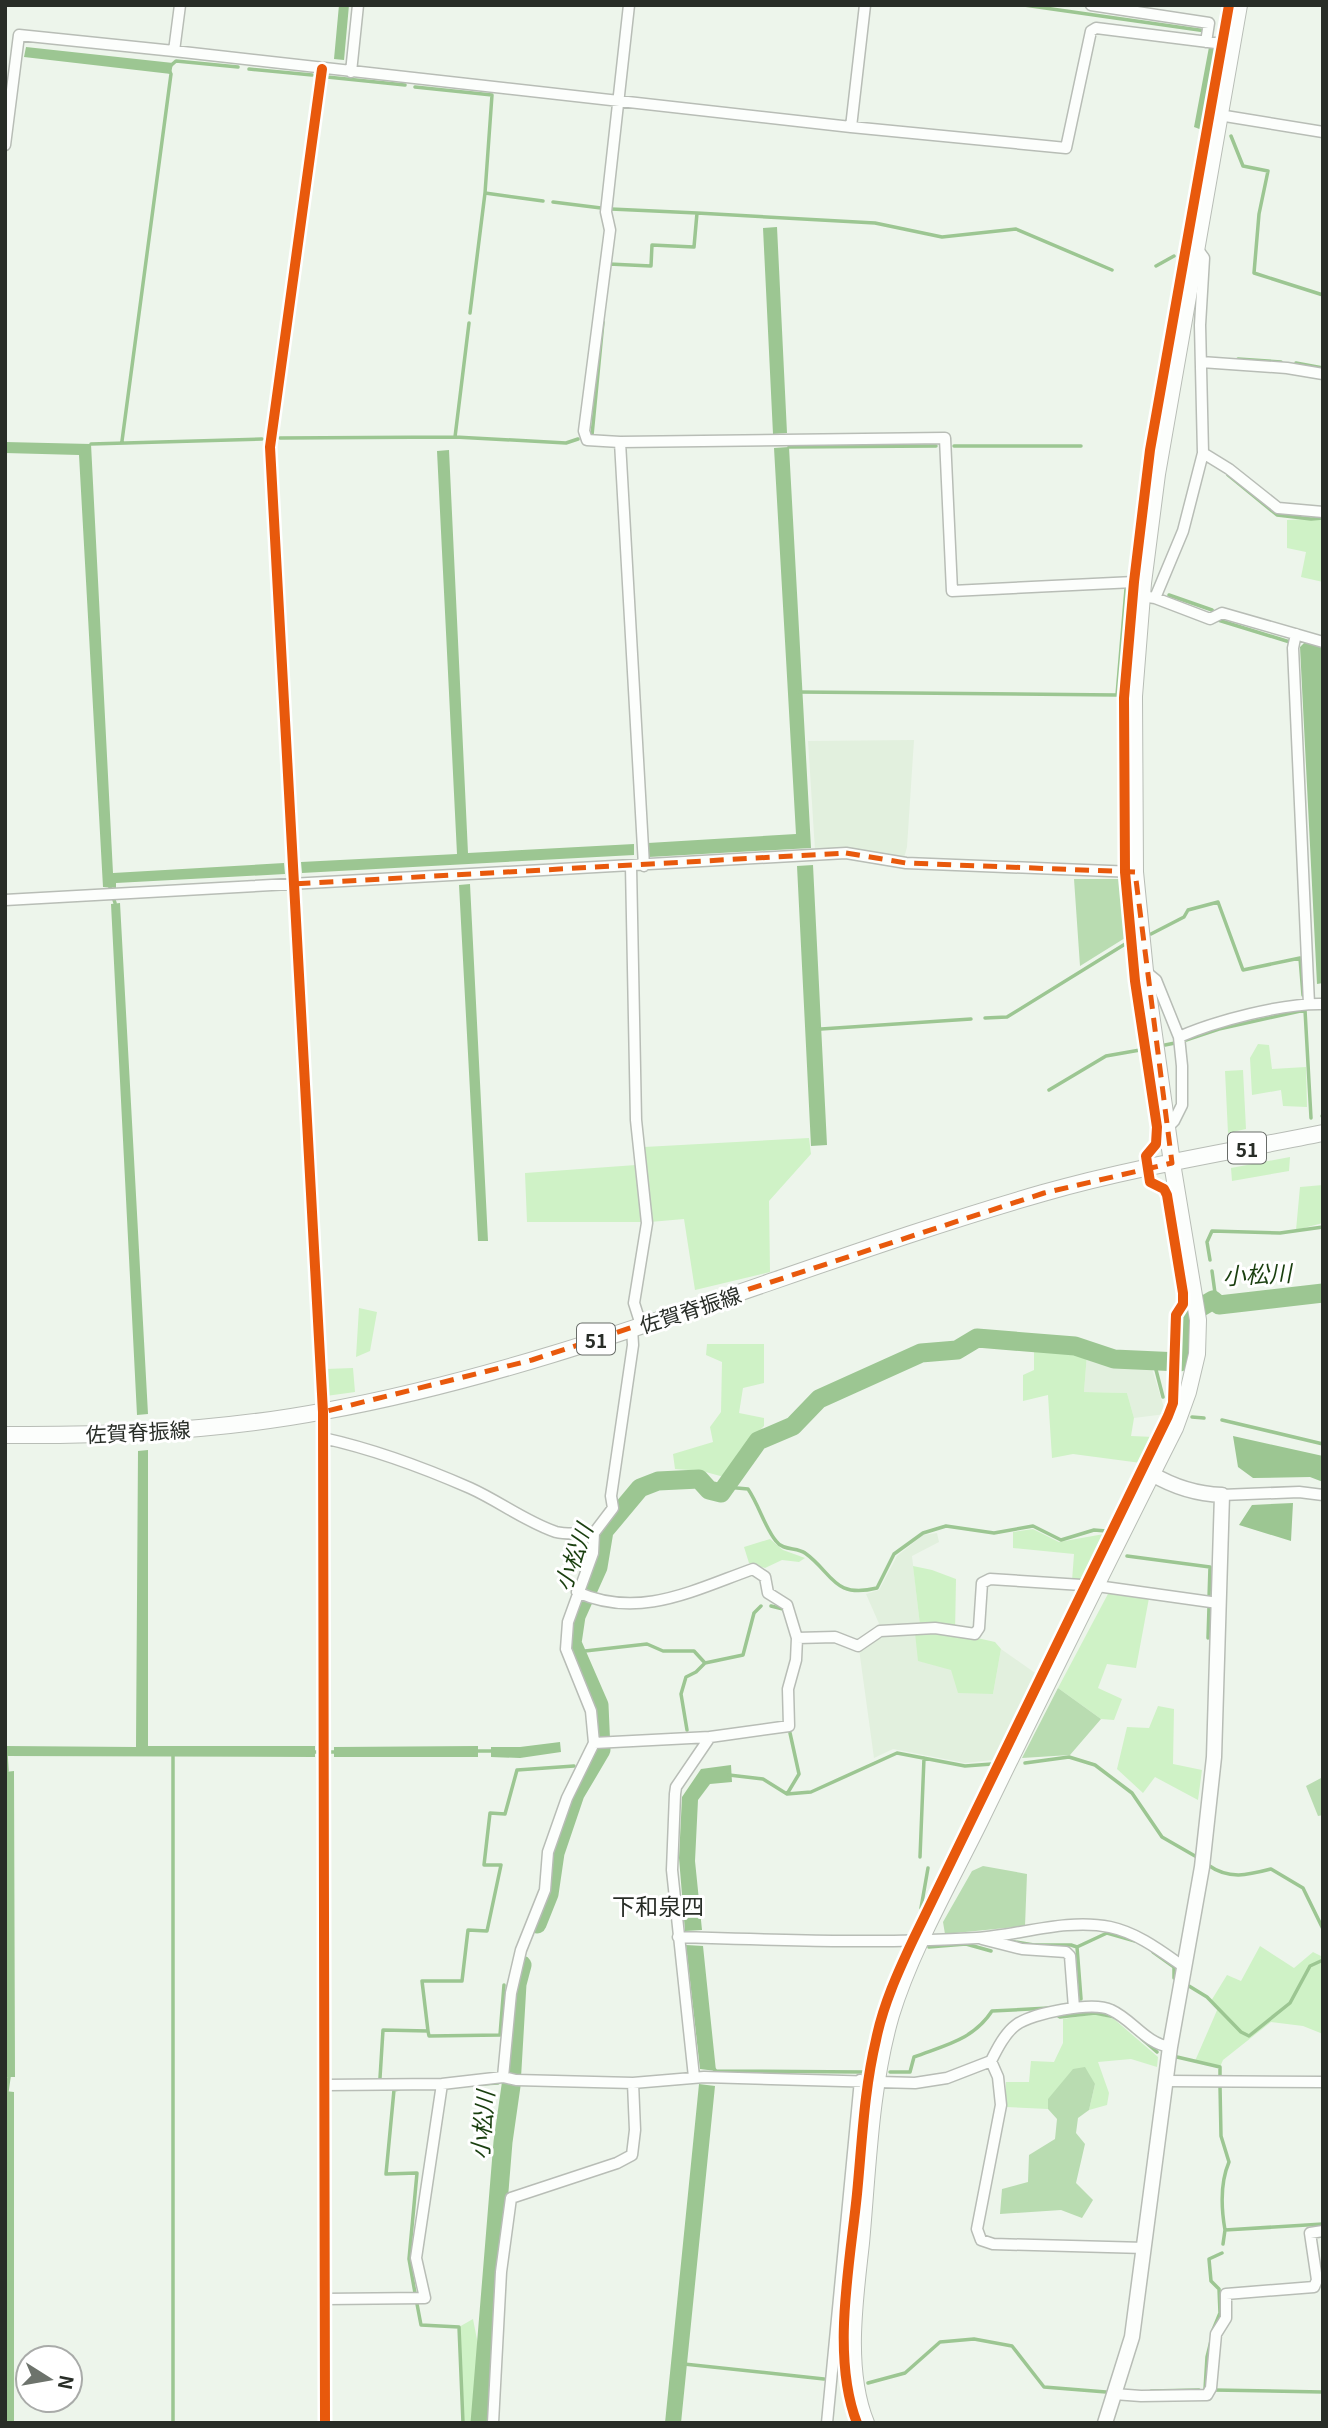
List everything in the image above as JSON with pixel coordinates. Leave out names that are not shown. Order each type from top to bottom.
[{"type":"main road","points":[[866,2423],[857,2385],[854,2310],[877,2081],[892,2013],[922,1940],[1175,1428],[1188,1392],[1197,1354],[1198,1320],[1167,1128],[1145,971],[1135,872],[1134,696],[1157,474],[1219,115],[1227,45],[1239,5]]},
{"type":"main road","name":"佐賀脊振線","points":[[5,1435],[194,1429],[323,1412],[464,1378],[636,1327],[1044,1193],[1172,1163],[1323,1133]]},
{"type":"street","points":[[174,51],[180,5]]},
{"type":"street","points":[[351,72],[358,5]]},
{"type":"street","points":[[629,5],[606,212],[610,230],[584,431],[587,440],[620,442],[945,438],[952,591],[1134,582],[1146,593],[1210,619],[1222,613],[1323,642]]},
{"type":"street","points":[[851,127],[865,5]]},
{"type":"street","points":[[1091,5],[1209,23],[1207,36]]},
{"type":"street","points":[[5,145],[19,35],[851,127],[1066,148],[1091,31],[1096,28],[1207,36],[1227,45]]},
{"type":"street","points":[[321,69],[270,447],[323,1412],[325,2423]]},
{"type":"street","points":[[1219,115],[1323,132]]},
{"type":"street","points":[[1146,593],[1183,531],[1203,453],[1200,325],[1204,258],[1196,247]]},
{"type":"street","points":[[1201,362],[1287,368],[1323,374]]},
{"type":"street","points":[[620,442],[643,855]]},
{"type":"street","points":[[1203,453],[1229,469],[1278,508],[1323,512]]},
{"type":"street","points":[[1296,634],[1293,648],[1309,1004]]},
{"type":"street","points":[[5,900],[631,866],[643,855],[846,853],[906,863],[1135,872]]},
{"type":"street","points":[[503,2077],[511,1993],[521,1950],[545,1891],[548,1852],[567,1798],[594,1743],[592,1711],[566,1650],[568,1622],[593,1553],[594,1533],[613,1508],[611,1496],[636,1327],[634,1303],[647,1223],[636,1120],[631,866]]},
{"type":"street","points":[[1145,971],[1156,979],[1179,1037],[1182,1105],[1167,1128]]},
{"type":"street","points":[[1179,1037],[1205,1026],[1309,1004],[1323,1004]]},
{"type":"street","points":[[323,1438],[358,1446],[403,1463],[418,1465],[558,1533],[594,1533]]},
{"type":"street","points":[[1152,1474],[1189,1491],[1222,1495],[1299,1492],[1323,1495]]},
{"type":"street","points":[[1105,2423],[1132,2337],[1170,2048],[1202,1867],[1214,1757],[1222,1495]]},
{"type":"street","points":[[577,1592],[595,1600],[625,1605],[652,1602],[681,1595],[753,1569],[765,1577],[768,1593],[787,1605],[797,1638],[796,1660],[788,1689],[789,1726],[710,1737],[594,1743]]},
{"type":"street","points":[[797,1638],[835,1637],[858,1646],[880,1631],[935,1628],[975,1634],[979,1628],[982,1583],[990,1579],[1097,1586],[1218,1603]]},
{"type":"street","points":[[703,2077],[688,1938],[672,1870],[677,1787],[710,1737]]},
{"type":"street","points":[[688,1938],[922,1940],[980,1938],[1069,1926],[1109,1927],[1142,1938],[1184,1967]]},
{"type":"street","points":[[980,1938],[1022,1949],[1066,1952],[1070,1956],[1074,2008]]},
{"type":"street","points":[[325,2085],[442,2084],[503,2077],[516,2080],[633,2083],[703,2077],[915,2082],[947,2078],[991,2061],[1015,2025],[1028,2019],[1093,2006],[1107,2007],[1122,2015],[1159,2046],[1170,2048]]},
{"type":"street","points":[[991,2061],[998,2077],[1001,2105],[977,2229],[981,2240],[993,2245],[1145,2248]]},
{"type":"street","points":[[827,2423],[860,2080]]},
{"type":"street","points":[[1167,2081],[1323,2082]]},
{"type":"street","points":[[493,2423],[501,2272],[511,2198],[617,2163],[632,2155],[635,2130],[633,2083]]},
{"type":"street","points":[[325,2300],[425,2298],[416,2258],[442,2084]]},
{"type":"street","points":[[1114,2394],[1207,2395],[1211,2388],[1216,2334],[1226,2318],[1226,2294],[1314,2287],[1317,2280],[1310,2233],[1323,2231]]},
{"type":"highlighted area","points":[[846,853],[906,863],[1135,872],[1172,1163],[1044,1193],[532,1360],[323,1412],[293,884]]},
{"type":"shaded area","points":[[339,5],[349,5],[344,60],[334,59]]},
{"type":"shaded area","points":[[26,47],[173,63],[171,74],[24,57]]},
{"type":"shaded area","points":[[1209,47],[1216,49],[1202,130],[1194,127]]},
{"type":"shaded area","points":[[777,227],[787,433],[773,434],[763,228]]},
{"type":"shaded area","points":[[5,442],[91,444],[113,873],[284,863],[285,874],[116,883],[116,888],[103,887],[79,455],[5,453]]},
{"type":"shaded area","points":[[789,447],[811,848],[649,857],[648,843],[796,834],[774,448]]},
{"type":"shaded area","points":[[449,450],[468,853],[634,844],[634,855],[302,873],[301,862],[457,854],[437,451]]},
{"type":"shaded area","points":[[1323,518],[1323,582],[1301,577],[1306,552],[1287,548],[1287,520]]},
{"type":"shaded area","points":[[1305,642],[1322,646],[1323,674],[1323,983],[1317,984],[1300,647]]},
{"type":"shaded area","points":[[914,740],[904,858],[815,850],[808,741]]},
{"type":"shaded area","points":[[813,865],[827,1145],[811,1146],[797,866]]},
{"type":"shaded area","points":[[1074,879],[1121,879],[1125,938],[1080,966]]},
{"type":"shaded area","points":[[470,884],[488,1241],[478,1241],[459,885]]},
{"type":"shaded area","points":[[120,903],[148,1414],[137,1415],[111,904]]},
{"type":"shaded area","points":[[1258,1044],[1269,1045],[1272,1069],[1306,1067],[1307,1107],[1283,1106],[1281,1090],[1252,1095],[1250,1058]]},
{"type":"shaded area","points":[[1243,1070],[1246,1129],[1228,1133],[1225,1071]]},
{"type":"shaded area","points":[[809,1138],[811,1154],[769,1201],[770,1272],[695,1290],[684,1219],[650,1222],[644,1147]]},
{"type":"shaded area","points":[[1290,1157],[1289,1171],[1232,1181],[1231,1168]]},
{"type":"shaded area","points":[[636,1165],[642,1222],[527,1222],[525,1173]]},
{"type":"shaded area","points":[[1323,1185],[1323,1223],[1296,1230],[1300,1187]]},
{"type":"shaded area","points":[[359,1308],[377,1312],[370,1351],[356,1357]]},
{"type":"shaded area","points":[[707,1344],[764,1344],[764,1383],[743,1388],[739,1413],[764,1418],[764,1426],[740,1450],[724,1477],[702,1471],[675,1469],[673,1454],[713,1442],[710,1427],[721,1412],[722,1362],[706,1355]]},
{"type":"shaded area","points":[[1034,1346],[1087,1354],[1084,1392],[1127,1393],[1134,1418],[1131,1436],[1154,1437],[1141,1463],[1073,1454],[1052,1458],[1048,1395],[1023,1401],[1023,1375],[1034,1370]]},
{"type":"shaded area","points":[[1087,1354],[1114,1363],[1152,1369],[1166,1414],[1134,1418],[1127,1393],[1084,1392]]},
{"type":"shaded area","points":[[353,1368],[355,1392],[326,1396],[325,1369]]},
{"type":"shaded area","points":[[1233,1436],[1323,1456],[1323,1482],[1310,1477],[1253,1478],[1238,1467]]},
{"type":"shaded area","points":[[148,1450],[148,1746],[315,1746],[315,1757],[5,1756],[5,1746],[136,1747],[138,1451]]},
{"type":"shaded area","points":[[1293,1503],[1291,1541],[1239,1525],[1252,1505]]},
{"type":"shaded area","points":[[1033,1529],[1059,1542],[1104,1534],[1080,1582],[1072,1581],[1074,1554],[1013,1548],[1013,1532]]},
{"type":"shaded area","points":[[937,1533],[939,1542],[912,1556],[920,1625],[951,1670],[993,1694],[1001,1649],[1038,1675],[993,1760],[965,1763],[893,1749],[874,1758],[859,1649],[884,1635],[866,1594],[879,1590],[897,1556],[923,1535]]},
{"type":"shaded area","points":[[770,1539],[783,1550],[805,1558],[799,1562],[782,1560],[765,1568],[749,1563],[744,1547]]},
{"type":"shaded area","points":[[913,1566],[956,1579],[955,1633],[995,1642],[1001,1649],[993,1694],[958,1693],[951,1670],[918,1661],[915,1633],[920,1625]]},
{"type":"shaded area","points":[[1109,1592],[1149,1598],[1136,1668],[1107,1664],[1098,1688],[1122,1699],[1114,1720],[1101,1719],[1058,1688]]},
{"type":"shaded area","points":[[1058,1688],[1101,1719],[1070,1755],[1022,1758]]},
{"type":"shaded area","points":[[1158,1706],[1174,1709],[1173,1764],[1202,1770],[1198,1800],[1155,1777],[1143,1793],[1117,1769],[1127,1727],[1149,1728]]},
{"type":"shaded area","points":[[560,1742],[561,1752],[520,1758],[491,1757],[491,1747]]},
{"type":"shaded area","points":[[478,1746],[478,1757],[334,1757],[334,1747]]},
{"type":"shaded area","points":[[731,1765],[732,1782],[710,1784],[698,1800],[695,1861],[702,1930],[685,1931],[679,1858],[682,1797],[701,1769]]},
{"type":"shaded area","points":[[14,1771],[15,2077],[5,2077],[5,1772]]},
{"type":"shaded area","points":[[1323,1777],[1323,1815],[1318,1816],[1306,1786]]},
{"type":"shaded area","points":[[983,1866],[1027,1874],[1025,1926],[945,1934],[943,1922],[972,1871]]},
{"type":"shaded area","points":[[686,1945],[703,1946],[716,2071],[700,2069]]},
{"type":"shaded area","points":[[1260,1946],[1294,1968],[1313,1952],[1323,1957],[1323,2034],[1303,2026],[1271,2022],[1223,2060],[1220,2067],[1195,2061],[1218,2008],[1211,2001],[1227,1975],[1241,1981]]},
{"type":"shaded area","points":[[1096,2014],[1114,2019],[1158,2057],[1157,2067],[1131,2059],[1098,2062],[1109,2093],[1107,2105],[1089,2110],[1095,2084],[1048,2099],[1048,2109],[1006,2107],[1006,2082],[1029,2082],[1031,2061],[1054,2062],[1063,2043],[1063,2019]]},
{"type":"shaded area","points":[[1085,2067],[1095,2084],[1089,2110],[1078,2118],[1076,2133],[1085,2144],[1076,2183],[1093,2200],[1082,2218],[1061,2210],[1000,2214],[1002,2189],[1028,2182],[1029,2155],[1055,2139],[1057,2119],[1048,2109],[1048,2099],[1073,2069]]},
{"type":"shaded area","points":[[699,2084],[715,2086],[681,2423],[665,2423]]},
{"type":"shaded area","points":[[5,2091],[14,2092],[14,2423],[5,2423]]},
{"type":"shaded area","points":[[473,2319],[481,2360],[475,2423],[463,2423],[459,2327]]},
{"type":"waterway","points":[[1024,5],[1206,31]]},
{"type":"waterway","points":[[122,441],[171,74],[168,68],[176,61],[238,67]]},
{"type":"waterway","points":[[249,69],[312,75]]},
{"type":"waterway","points":[[327,77],[405,85]]},
{"type":"waterway","points":[[415,87],[492,95],[485,193],[543,201]]},
{"type":"waterway","points":[[1231,136],[1243,166],[1268,171],[1259,214],[1254,273],[1323,295]]},
{"type":"waterway","points":[[470,313],[485,193]]},
{"type":"waterway","points":[[553,202],[601,208]]},
{"type":"waterway","points":[[611,209],[697,213]]},
{"type":"waterway","points":[[609,266],[651,266],[652,245],[694,247],[697,213],[875,223],[942,237],[1016,229],[1112,270]]},
{"type":"waterway","points":[[1156,266],[1174,256]]},
{"type":"waterway","points":[[592,435],[603,322]]},
{"type":"waterway","points":[[455,437],[469,323]]},
{"type":"waterway","points":[[1238,359],[1281,362]]},
{"type":"waterway","points":[[1296,363],[1323,368]]},
{"type":"waterway","points":[[280,438],[455,437],[566,443],[578,439]]},
{"type":"waterway","points":[[91,444],[262,439]]},
{"type":"waterway","points":[[789,447],[936,446]]},
{"type":"waterway","points":[[954,446],[1081,446]]},
{"type":"waterway","points":[[1228,475],[1277,515],[1323,518]]},
{"type":"waterway","points":[[798,692],[1117,695],[1126,589]]},
{"type":"waterway","points":[[1169,595],[1212,610],[1218,620],[1293,643]]},
{"type":"waterway","points":[[109,884],[115,903]]},
{"type":"waterway","points":[[1151,934],[1184,917],[1188,910],[1218,902],[1243,970],[1300,958],[1303,995]]},
{"type":"waterway","points":[[985,1018],[1007,1017],[1130,941]]},
{"type":"waterway","points":[[1186,1040],[1219,1029],[1305,1010],[1311,1118]]},
{"type":"waterway","points":[[821,1029],[971,1019]]},
{"type":"waterway","points":[[1165,1045],[1175,1043]]},
{"type":"waterway","points":[[1049,1090],[1106,1056],[1140,1050]]},
{"type":"waterway","points":[[1210,1260],[1207,1242],[1212,1231],[1280,1233],[1323,1227]]},
{"type":"waterway","points":[[1212,1271],[1215,1293],[1213,1300]]},
{"type":"waterway","name":"小松川","points":[[537,1924],[549,1894],[555,1853],[575,1794],[601,1750],[599,1705],[572,1643],[576,1616],[598,1567],[604,1531],[640,1488],[658,1481],[699,1479],[709,1490],[721,1493],[758,1441],[793,1426],[819,1399],[921,1353],[957,1350],[977,1338],[1075,1346],[1114,1359],[1180,1362],[1186,1316],[1213,1300],[1219,1305],[1323,1293]]},
{"type":"waterway","points":[[1154,1362],[1163,1397]]},
{"type":"waterway","points":[[1192,1417],[1204,1418]]},
{"type":"waterway","points":[[1222,1420],[1323,1444]]},
{"type":"waterway","points":[[726,1487],[748,1489],[772,1536],[779,1544],[805,1553],[835,1582],[851,1590],[877,1588],[894,1554],[923,1533],[946,1526],[994,1533],[1033,1526],[1061,1540],[1094,1530],[1106,1531]]},
{"type":"waterway","points":[[1127,1556],[1210,1567],[1209,1598]]},
{"type":"waterway","points":[[577,1655],[585,1651],[647,1644],[663,1651],[694,1651],[705,1663],[743,1655],[754,1613],[761,1606]]},
{"type":"waterway","points":[[771,1606],[784,1611]]},
{"type":"waterway","points":[[1208,1638],[1209,1607]]},
{"type":"waterway","points":[[687,1730],[681,1694],[686,1677],[705,1663]]},
{"type":"waterway","points":[[787,1794],[799,1774],[790,1733]]},
{"type":"waterway","points":[[475,1751],[495,1751]]},
{"type":"waterway","points":[[310,1752],[338,1752]]},
{"type":"waterway","points":[[729,1775],[763,1779],[787,1794],[811,1792],[897,1753],[965,1766],[992,1764]]},
{"type":"waterway","points":[[6,1754],[7,1771]]},
{"type":"waterway","points":[[173,1756],[173,2423]]},
{"type":"waterway","points":[[1025,1763],[1069,1757],[1095,1765],[1132,1793],[1162,1837],[1195,1856]]},
{"type":"waterway","points":[[920,1857],[924,1758]]},
{"type":"waterway","points":[[380,2078],[383,2030],[428,2031],[422,1981],[462,1981],[468,1930],[487,1931],[501,1865],[484,1865],[490,1813],[505,1814],[517,1770],[574,1766]]},
{"type":"waterway","points":[[1208,1865],[1231,1874],[1271,1869],[1303,1888],[1323,1929]]},
{"type":"waterway","points":[[921,1908],[928,1868]]},
{"type":"waterway","points":[[1077,1947],[1107,1933],[1135,1941]]},
{"type":"waterway","points":[[1009,1941],[1077,1947],[1081,1999]]},
{"type":"waterway","points":[[929,1947],[966,1944],[991,1951]]},
{"type":"waterway","points":[[1153,1952],[1174,1967],[1174,1978]]},
{"type":"waterway","points":[[1189,1986],[1207,1997],[1241,2032],[1249,2036],[1290,2003],[1310,1966],[1323,1960]]},
{"type":"waterway","name":"小松川","points":[[480,2423],[503,2142],[511,2086],[517,1984],[522,1965]]},
{"type":"waterway","points":[[428,2031],[429,2036],[500,2035],[504,1985]]},
{"type":"waterway","points":[[890,2072],[910,2072],[914,2057],[967,2035],[992,2011],[1049,2008]]},
{"type":"waterway","points":[[1054,2013],[1060,2017],[1095,2013],[1115,2017]]},
{"type":"waterway","points":[[1142,2039],[1157,2052]]},
{"type":"waterway","points":[[1177,2057],[1220,2067],[1220,2076]]},
{"type":"waterway","points":[[713,2068],[716,2071],[864,2072]]},
{"type":"waterway","points":[[7,2091],[9,2077]]},
{"type":"waterway","points":[[482,2084],[498,2083]]},
{"type":"waterway","points":[[1220,2086],[1221,2136],[1229,2162],[1222,2195],[1225,2230]]},
{"type":"waterway","points":[[399,2089],[394,2090],[386,2174],[417,2173],[409,2259],[415,2293]]},
{"type":"waterway","points":[[1223,2244],[1225,2230],[1323,2224]]},
{"type":"waterway","points":[[1213,2330],[1220,2313],[1219,2289],[1211,2281],[1209,2259],[1222,2253]]},
{"type":"waterway","points":[[417,2304],[421,2325],[459,2327],[463,2423]]},
{"type":"waterway","points":[[868,2383],[905,2373],[940,2342],[974,2339],[1012,2346],[1044,2387],[1106,2392]]},
{"type":"waterway","points":[[1205,2389],[1211,2341]]},
{"type":"waterway","points":[[684,2364],[824,2379]]},
{"type":"waterway","points":[[1151,2391],[1199,2390]]},
{"type":"waterway","points":[[1213,2390],[1323,2392]]},
{"type":"cycle path","points":[[857,2423],[849,2397],[845,2369],[845,2310],[866,2097],[883,2014],[913,1940],[1173,1403],[1176,1315],[1183,1304],[1183,1293],[1167,1195],[1164,1189],[1150,1182],[1146,1156],[1156,1144],[1157,1127],[1135,981],[1125,872],[1124,698],[1134,582],[1150,450],[1229,5]]},
{"type":"cycle path","points":[[322,69],[270,447],[323,1412],[325,2423]]},
{"type":"district","name":"下和泉四","points":[[658,1905]]}]
